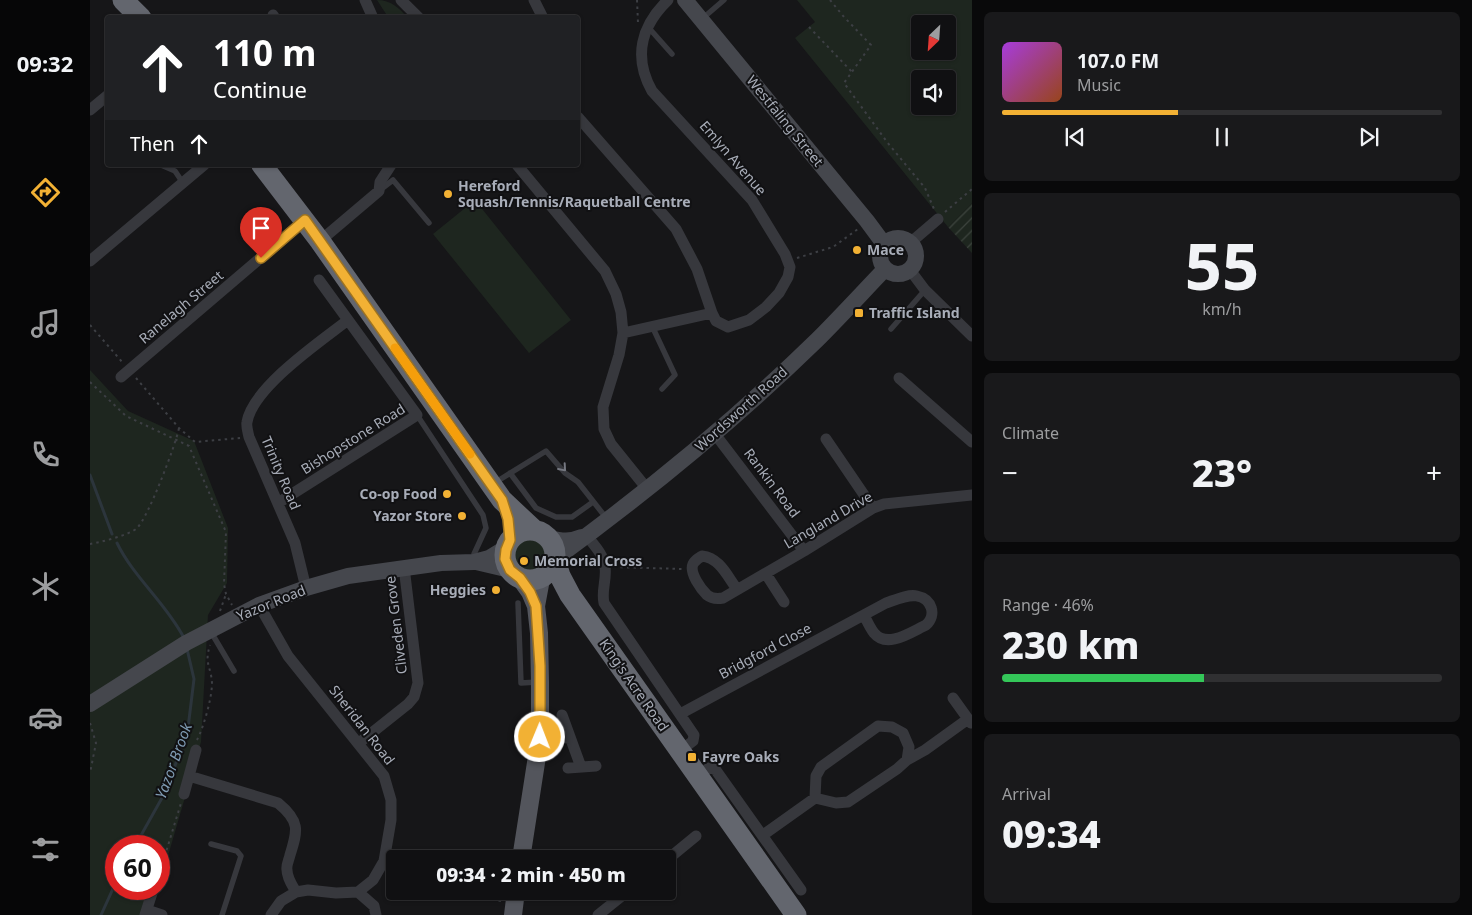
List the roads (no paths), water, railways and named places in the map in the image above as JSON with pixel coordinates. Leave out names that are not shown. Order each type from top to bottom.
[{"type":"highway","points":[[124,0],[138,15]]},
{"type":"highway","points":[[264,167],[305,220],[497,492],[554,545],[537,571],[505,559],[508,544],[508,519],[497,492]]},
{"type":"highway","points":[[508,544],[521,532],[541,534]]},
{"type":"highway","name":"King's Acre Road","points":[[537,571],[570,595],[796,915]]},
{"type":"main road","points":[[522,850],[540,737],[540,682],[536,606],[537,571]]},
{"type":"street","points":[[365,0],[372,15]]},
{"type":"street","points":[[401,0],[416,15]]},
{"type":"street","points":[[535,0],[542,15]]},
{"type":"street","name":"Emlyn Avenue","points":[[668,0],[652,19],[644,37],[641,58],[646,80],[652,91],[752,200],[785,254],[790,267],[788,277],[779,293],[766,307],[749,320],[728,327],[716,321],[712,312]]},
{"type":"street","name":"Westfaling Street","points":[[685,0],[884,244]]},
{"type":"street","points":[[90,110],[105,98]]},
{"type":"street","points":[[580,119],[676,229],[697,268],[712,312],[623,333]]},
{"type":"street","points":[[90,261],[202,167]]},
{"type":"street","points":[[320,241],[379,192],[380,182],[390,167]]},
{"type":"street","points":[[519,167],[605,271],[616,294],[621,312],[623,333],[619,355],[603,407],[604,429],[611,444],[648,490]]},
{"type":"street","points":[[910,243],[938,219]]},
{"type":"street","name":"Ranelagh Street","points":[[125,374],[305,220]]},
{"type":"street","points":[[895,238],[901,238],[910,243],[916,256],[910,270],[899,275],[892,274],[885,269],[879,257],[884,244],[895,238]]},
{"type":"street","name":"Wordsworth Road","points":[[537,571],[648,490],[715,434],[817,340],[885,269]]},
{"type":"street","points":[[910,270],[925,290],[972,336]]},
{"type":"street","points":[[319,280],[418,416]]},
{"type":"street","name":"Trinity Road","points":[[306,588],[295,543],[249,437],[247,423],[251,411],[267,389],[295,360],[348,320]]},
{"type":"street","points":[[383,369],[401,357]]},
{"type":"street","points":[[899,378],[972,442]]},
{"type":"street","name":"Bishopstone Road","points":[[278,503],[418,416]]},
{"type":"street","name":"Rankin Road","points":[[715,434],[804,551]]},
{"type":"street","points":[[826,440],[873,508]]},
{"type":"street","name":"Langland Drive","points":[[737,589],[717,561],[710,557],[702,556],[694,562],[693,576],[708,595],[716,599],[723,598],[766,574],[873,508],[884,504],[972,496]]},
{"type":"street","name":"Wordsworth Road","points":[[541,534],[562,541],[571,541],[587,536]]},
{"type":"street","points":[[587,536],[602,556],[605,567],[604,603],[694,736],[693,741],[680,751]]},
{"type":"street","name":"Yazor Road","points":[[474,562],[489,558],[508,544]]},
{"type":"street","name":"Yazor Road","points":[[90,704],[186,643],[212,633],[259,605],[306,588],[348,576],[441,563],[474,562],[537,571]]},
{"type":"street","name":"Cliveden Grove","points":[[359,743],[408,704],[414,697],[418,683],[404,567]]},
{"type":"street","points":[[766,574],[784,602]]},
{"type":"street","name":"Bridgford Close","points":[[680,714],[886,603],[915,595],[927,599],[932,614],[930,621],[926,625],[891,641],[882,639],[874,634],[864,615]]},
{"type":"street","name":"Sheridan Road","points":[[259,605],[288,656],[384,776],[391,800],[391,820],[384,861],[373,880],[358,892]]},
{"type":"street","points":[[763,835],[815,798],[836,803],[848,802],[897,769],[906,760],[970,722],[953,698]]},
{"type":"street","points":[[562,715],[581,767]]},
{"type":"street","points":[[815,798],[816,776],[821,767],[878,726],[892,727],[903,733],[910,747],[906,760]]},
{"type":"street","points":[[540,737],[570,738]]},
{"type":"street","points":[[181,799],[196,747]]},
{"type":"street","points":[[568,768],[596,766]]},
{"type":"street","points":[[698,776],[709,768],[715,769],[801,890]]},
{"type":"street","points":[[189,776],[278,803],[289,812],[295,821],[297,834],[286,868],[288,877],[296,892]]},
{"type":"street","points":[[676,852],[696,836]]},
{"type":"street","points":[[271,915],[281,901],[296,892],[308,890],[336,893],[358,892],[374,906],[376,915]]},
{"type":"street","points":[[150,900],[146,913],[162,915]]},
{"type":"street","points":[[598,915],[617,900]]},
{"type":"lane","points":[[702,20],[724,0]]},
{"type":"lane","points":[[648,27],[672,54]]},
{"type":"lane","points":[[166,167],[175,171],[183,183]]},
{"type":"lane","points":[[379,192],[393,180],[429,223]]},
{"type":"lane","points":[[891,329],[925,290]]},
{"type":"lane","points":[[652,326],[675,375],[662,389]]},
{"type":"lane","points":[[418,416],[483,515],[486,528],[474,554],[474,562]]},
{"type":"lane","points":[[497,492],[510,474],[546,451],[566,473],[578,482],[608,520]]},
{"type":"lane","points":[[510,474],[536,508],[556,517],[572,517],[593,502]]},
{"type":"lane","points":[[518,603],[521,683],[540,682]]},
{"type":"lane","points":[[212,633],[234,671]]},
{"type":"lane","points":[[212,844],[237,851],[240,856],[222,915]]},
{"type":"waterway","name":"Yazor Brook","points":[[90,475],[112,534]]},
{"type":"waterway","name":"Yazor Brook","points":[[117,543],[132,568],[177,625],[184,638]]},
{"type":"waterway","name":"Yazor Brook","points":[[141,835],[167,789],[188,728],[194,679],[187,649]]},
{"type":"waterway","name":"Yazor Brook","points":[[101,915],[108,900]]},
{"type":"place","name":"Hereford Squash/Tennis/Raquetball Centre","points":[[448,194]]},
{"type":"place","name":"Mace","points":[[857,250]]},
{"type":"place","name":"Traffic Island","points":[[859,313]]},
{"type":"place","name":"Co-op Food","points":[[447,494]]},
{"type":"place","name":"Yazor Store","points":[[462,516]]},
{"type":"place","name":"Memorial Cross","points":[[524,561]]},
{"type":"place","name":"Heggies","points":[[496,590]]},
{"type":"place","name":"Fayre Oaks","points":[[692,757]]}]
